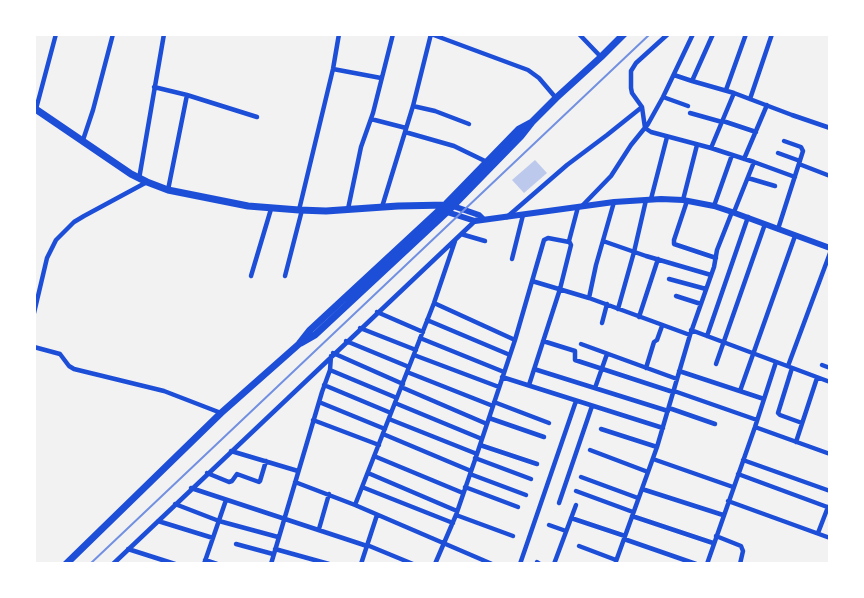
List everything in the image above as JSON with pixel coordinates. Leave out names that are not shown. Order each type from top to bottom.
[{"type":"main road","points":[[66,564],[220,413],[299,344],[315,335],[624,34]]},
{"type":"main road","points":[[35,108],[139,179],[168,190],[271,209],[427,206],[447,208]]},
{"type":"main road","points":[[447,208],[519,129],[532,122]]},
{"type":"street","points":[[35,108],[56,34]]},
{"type":"street","points":[[83,140],[113,34]]},
{"type":"street","points":[[139,179],[164,34]]},
{"type":"street","points":[[285,276],[339,34]]},
{"type":"street","points":[[348,209],[359,154],[371,119],[393,34]]},
{"type":"street","points":[[579,34],[601,57]]},
{"type":"street","points":[[668,34],[636,63],[630,77],[632,93],[642,107],[645,128],[651,132],[711,148],[795,177]]},
{"type":"street","points":[[529,386],[560,289],[571,245],[569,242],[580,206],[611,177],[645,128],[663,97],[693,34]]},
{"type":"street","points":[[692,81],[713,34]]},
{"type":"street","points":[[726,90],[746,34]]},
{"type":"street","points":[[750,99],[772,34]]},
{"type":"street","points":[[382,207],[413,106],[431,35],[528,70],[539,78],[556,98]]},
{"type":"street","points":[[333,69],[381,78]]},
{"type":"street","points":[[674,75],[726,90],[830,128]]},
{"type":"street","points":[[154,87],[257,117]]},
{"type":"street","points":[[711,148],[734,93]]},
{"type":"street","points":[[168,190],[187,95]]},
{"type":"street","points":[[663,97],[688,106]]},
{"type":"street","points":[[744,159],[767,105]]},
{"type":"street","points":[[413,106],[435,111],[469,124]]},
{"type":"street","points":[[507,217],[561,170],[642,107]]},
{"type":"street","points":[[690,113],[756,132]]},
{"type":"street","points":[[371,119],[454,146],[487,162]]},
{"type":"street","points":[[618,309],[668,137]]},
{"type":"street","points":[[778,229],[803,148],[784,141]]},
{"type":"street","points":[[697,145],[674,240],[676,245],[716,258]]},
{"type":"street","points":[[778,153],[830,176]]},
{"type":"street","points":[[714,206],[732,155]]},
{"type":"street","points":[[615,562],[657,447],[717,250],[754,162]]},
{"type":"street","points":[[748,178],[775,186]]},
{"type":"street","points":[[34,313],[46,258],[56,240],[74,222],[147,182]]},
{"type":"street","points":[[447,208],[479,218],[507,217],[614,202],[685,200],[733,212],[830,248]]},
{"type":"street","points":[[589,298],[614,202]]},
{"type":"street","points":[[251,276],[271,209]]},
{"type":"street","points":[[512,259],[523,215]]},
{"type":"street","points":[[112,564],[332,354],[479,218]]},
{"type":"street","points":[[707,336],[748,218]]},
{"type":"street","points":[[716,363],[765,224]]},
{"type":"street","points":[[461,234],[485,240]]},
{"type":"street","points":[[740,391],[795,236]]},
{"type":"street","points":[[355,505],[434,303],[456,238]]},
{"type":"street","points":[[435,564],[453,524],[480,445],[515,340],[544,240],[548,238],[569,242]]},
{"type":"street","points":[[603,241],[711,275]]},
{"type":"street","points":[[802,423],[778,413],[790,367],[830,253]]},
{"type":"street","points":[[639,317],[658,260]]},
{"type":"street","points":[[669,279],[706,290]]},
{"type":"street","points":[[532,281],[607,304],[662,326],[707,336],[830,382]]},
{"type":"street","points":[[676,296],[701,304]]},
{"type":"street","points":[[434,303],[515,340]]},
{"type":"street","points":[[602,323],[607,304]]},
{"type":"street","points":[[377,312],[529,386],[663,428]]},
{"type":"street","points":[[427,320],[510,355]]},
{"type":"street","points":[[646,368],[662,326]]},
{"type":"street","points":[[360,328],[499,387]]},
{"type":"street","points":[[346,341],[493,404],[549,423]]},
{"type":"street","points":[[543,341],[575,351],[575,360],[757,420]]},
{"type":"street","points":[[581,344],[677,379]]},
{"type":"street","points":[[34,347],[60,354],[69,366],[75,369],[164,391],[220,413]]},
{"type":"street","points":[[271,564],[330,370],[332,354]]},
{"type":"street","points":[[332,354],[488,421],[544,437]]},
{"type":"street","points":[[595,388],[607,354]]},
{"type":"street","points":[[707,564],[776,362]]},
{"type":"street","points":[[822,365],[830,368]]},
{"type":"street","points":[[534,369],[715,424]]},
{"type":"street","points":[[330,370],[482,439]]},
{"type":"street","points":[[679,371],[764,399]]},
{"type":"street","points":[[796,442],[816,378]]},
{"type":"street","points":[[324,385],[391,413]]},
{"type":"street","points":[[520,564],[576,400]]},
{"type":"street","points":[[319,402],[470,473],[526,495]]},
{"type":"street","points":[[559,503],[592,406]]},
{"type":"street","points":[[389,419],[531,480]]},
{"type":"street","points":[[313,420],[379,445]]},
{"type":"street","points":[[755,427],[830,454]]},
{"type":"street","points":[[601,429],[657,447]]},
{"type":"street","points":[[480,445],[537,464]]},
{"type":"street","points":[[590,450],[648,472]]},
{"type":"street","points":[[231,451],[298,471]]},
{"type":"street","points":[[374,456],[464,490],[518,507]]},
{"type":"street","points":[[653,459],[733,487]]},
{"type":"street","points":[[743,460],[830,490]]},
{"type":"street","points":[[207,473],[229,482],[237,474],[259,482],[266,461]]},
{"type":"street","points":[[368,473],[513,536]]},
{"type":"street","points":[[738,474],[829,507],[818,533]]},
{"type":"street","points":[[581,477],[638,498]]},
{"type":"street","points":[[295,482],[329,494],[492,563]]},
{"type":"street","points":[[362,487],[453,524]]},
{"type":"street","points":[[191,488],[367,545],[413,564]]},
{"type":"street","points":[[642,489],[723,515]]},
{"type":"street","points":[[576,490],[633,514],[713,543]]},
{"type":"street","points":[[319,529],[329,494]]},
{"type":"street","points":[[217,564],[205,562],[226,500]]},
{"type":"street","points":[[728,501],[830,538]]},
{"type":"street","points":[[175,504],[219,521],[278,537]]},
{"type":"street","points":[[555,563],[576,505]]},
{"type":"street","points":[[361,564],[377,514]]},
{"type":"street","points":[[571,518],[696,564]]},
{"type":"street","points":[[158,520],[213,538]]},
{"type":"street","points":[[549,525],[566,531]]},
{"type":"street","points":[[716,536],[741,546],[740,564]]},
{"type":"street","points":[[236,544],[329,564]]},
{"type":"street","points":[[579,546],[621,564]]},
{"type":"street","points":[[128,549],[175,564]]},
{"type":"building","points":[[535,160],[547,173],[524,193],[512,180]]},
{"type":"railway","points":[[90,564],[650,34]]}]
